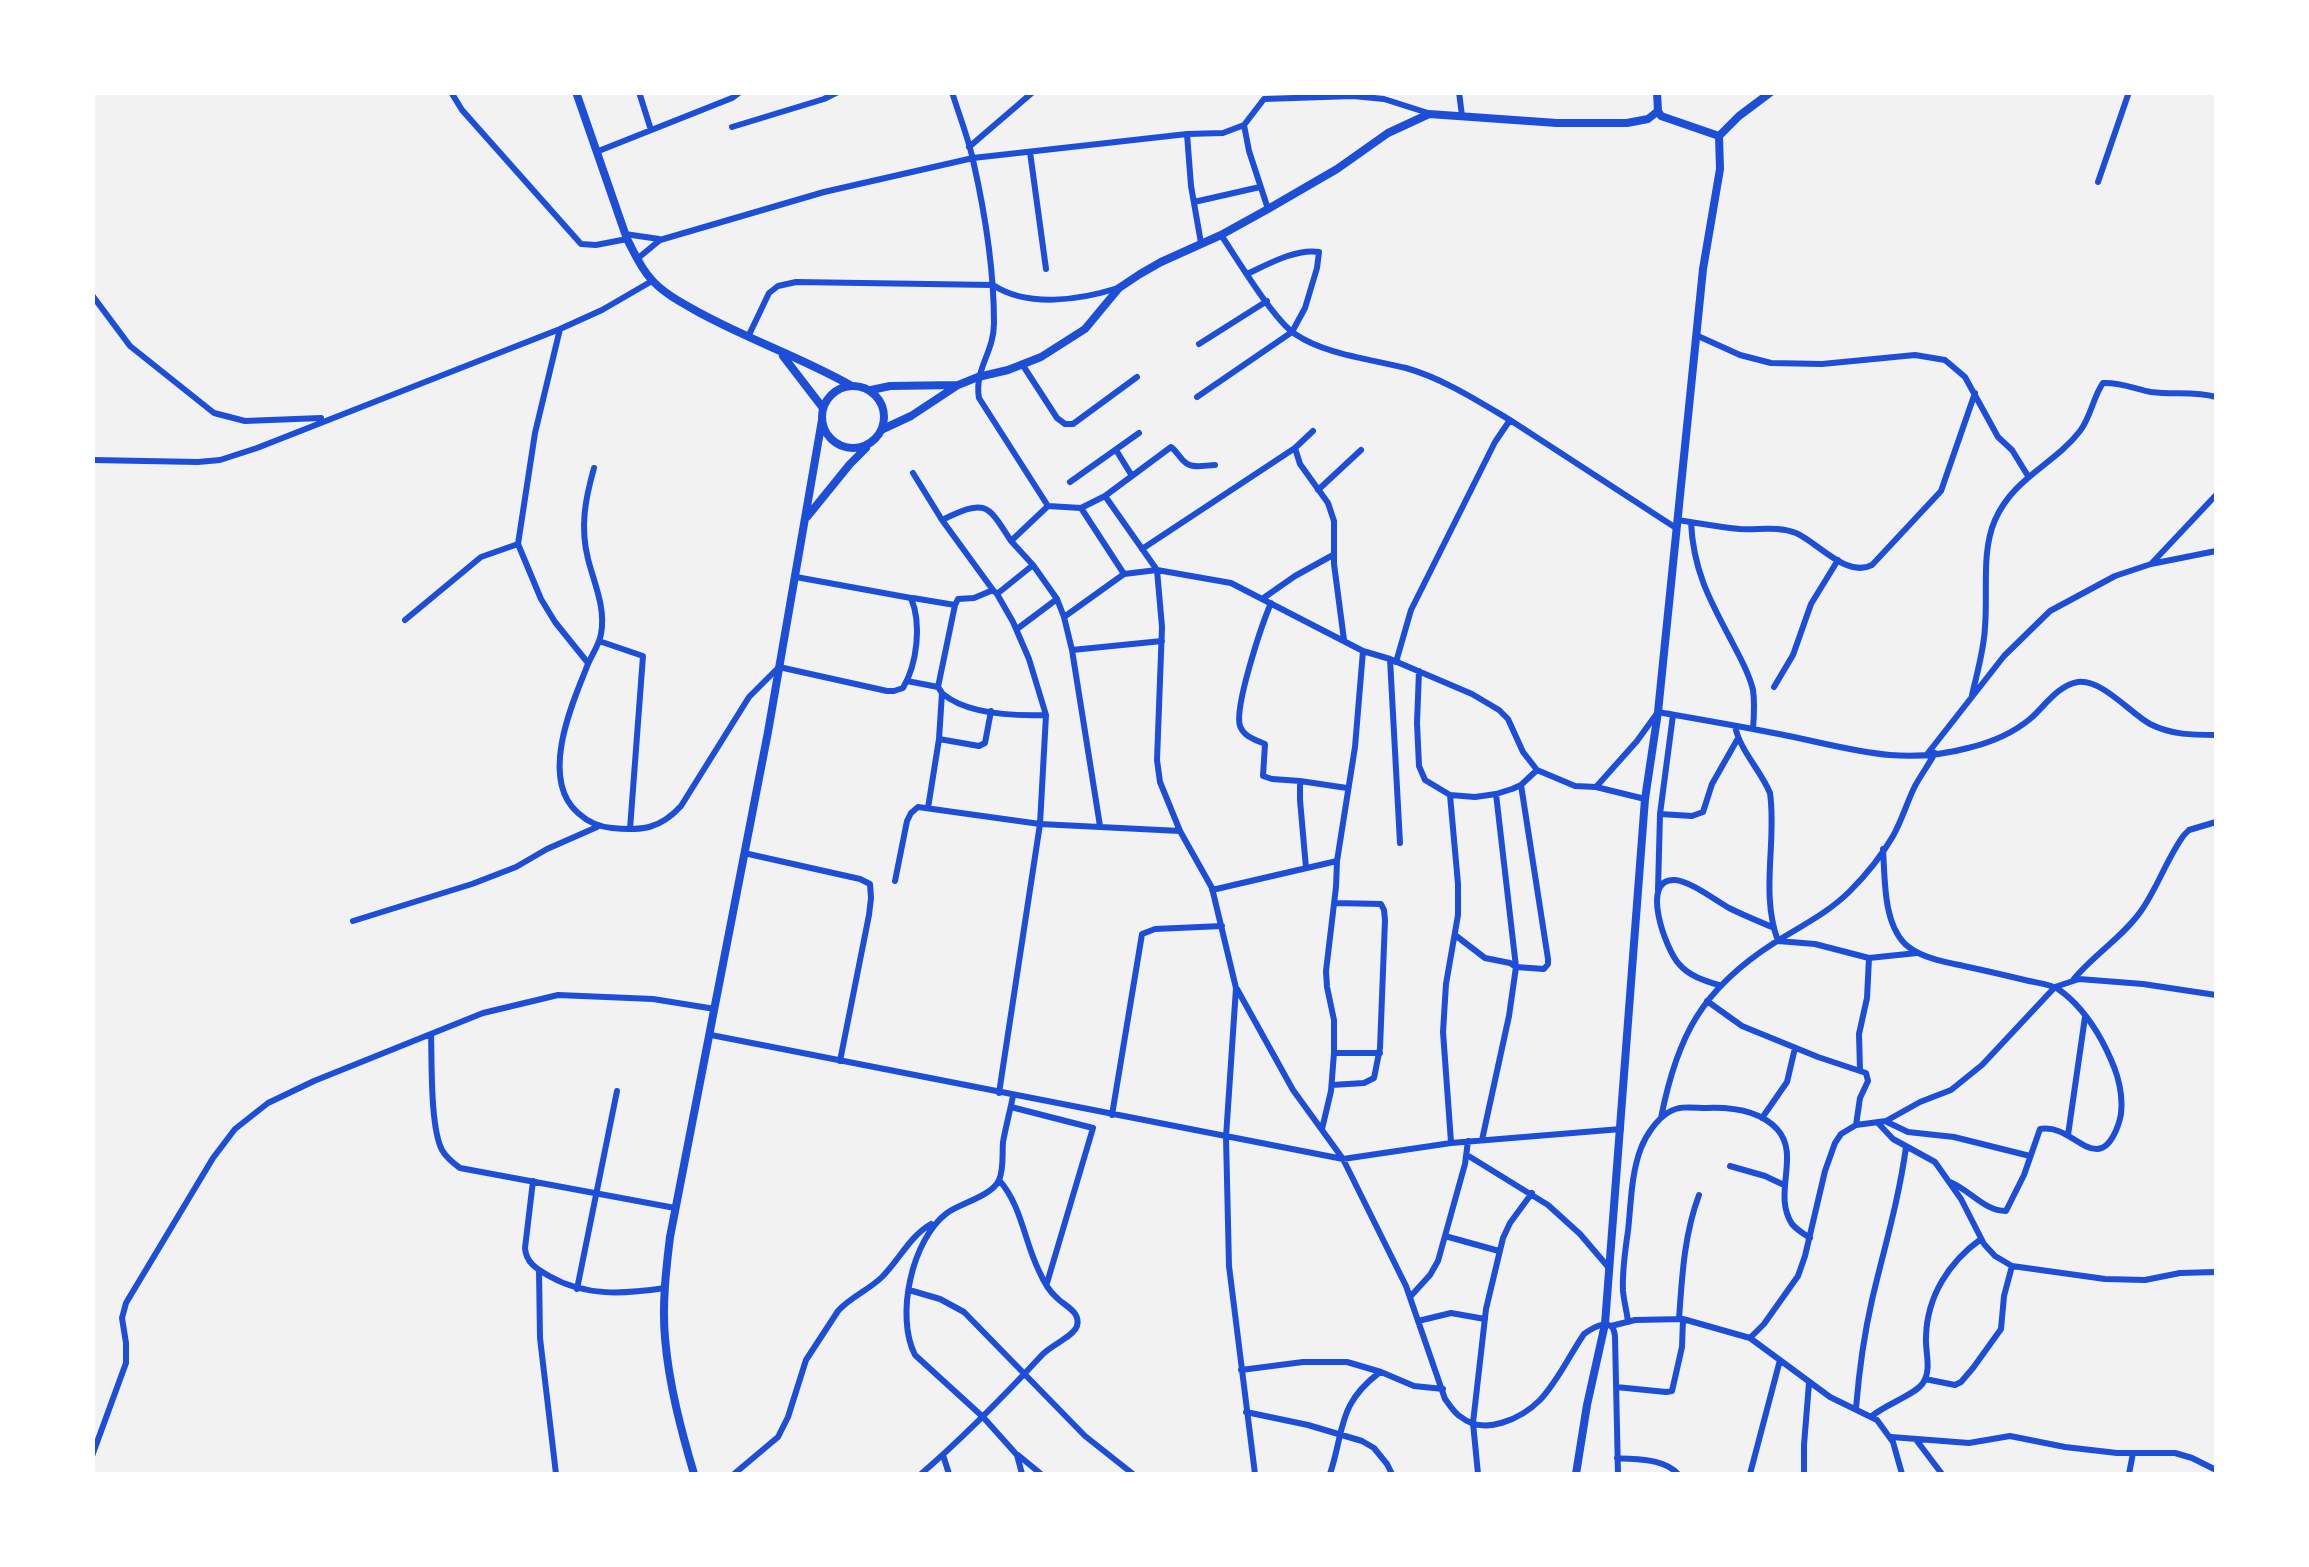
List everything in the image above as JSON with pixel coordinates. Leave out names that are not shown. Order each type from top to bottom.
[{"type":"street","points":[[451,92],[462,110],[581,244],[596,246],[626,236],[660,240],[824,192],[973,158],[1224,133],[1244,125],[1263,96],[1382,96],[1430,114],[1557,123],[1627,123],[1658,111]]},
{"type":"street","points":[[639,92],[651,130]]},
{"type":"street","points":[[596,152],[740,92]]},
{"type":"street","points":[[732,127],[838,92]]},
{"type":"street","points":[[952,92],[973,158],[993,285],[994,336],[978,377],[979,398],[1048,506]]},
{"type":"street","points":[[969,146],[1033,92]]},
{"type":"street","points":[[1459,92],[1462,116]]},
{"type":"street","points":[[1658,92],[1658,111],[1664,118],[1720,136]]},
{"type":"street","points":[[1576,1474],[1587,1405],[1608,1325],[1645,799],[1658,712],[1703,269],[1720,169],[1720,136],[1771,92]]},
{"type":"street","points":[[2098,182],[2129,92]]},
{"type":"street","points":[[579,93],[626,236],[652,281],[690,308],[748,337],[850,385],[871,390],[884,407],[882,429],[873,442],[807,517]]},
{"type":"street","points":[[748,337],[769,293],[778,286],[796,282],[993,285],[1005,293],[1030,298],[1093,296],[1119,288],[1338,169],[1388,133],[1430,114]]},
{"type":"street","points":[[1244,125],[1268,209]]},
{"type":"street","points":[[1187,134],[1201,243]]},
{"type":"street","points":[[1030,152],[1046,269]]},
{"type":"street","points":[[1194,202],[1260,187]]},
{"type":"street","points":[[1221,235],[1292,332],[1363,360],[1428,377],[1510,420],[1676,524],[1691,522],[1792,532],[1850,568],[1872,564],[1932,503],[1948,478],[1975,393]]},
{"type":"street","points":[[637,260],[660,240]]},
{"type":"street","points":[[1197,398],[1292,332],[1305,308],[1319,252],[1286,258],[1248,274]]},
{"type":"street","points":[[92,460],[198,462],[220,460],[258,448],[560,329],[652,281]]},
{"type":"street","points":[[882,429],[912,416],[958,385],[1041,356],[1086,328],[1119,288]]},
{"type":"street","points":[[92,295],[130,346],[214,414],[245,421],[328,418]]},
{"type":"street","points":[[1199,344],[1267,302]]},
{"type":"street","points":[[560,329],[535,433],[518,544],[555,622],[588,663]]},
{"type":"street","points":[[1698,336],[1740,355],[1771,362],[1809,364],[1904,356],[1946,360],[1975,393],[1998,437],[2012,450],[2028,476]]},
{"type":"street","points":[[780,352],[823,408]]},
{"type":"street","points":[[1022,364],[1057,418],[1065,424],[1074,424],[1137,377]]},
{"type":"street","points":[[1972,695],[1985,632],[1986,552],[2001,507],[2028,476],[2080,432],[2103,383],[2216,398]]},
{"type":"street","points":[[694,1474],[673,1396],[664,1336],[664,1288],[807,517],[823,408],[833,392],[850,385]]},
{"type":"street","points":[[871,390],[958,385]]},
{"type":"street","points":[[822,420],[830,438],[846,448],[873,442]]},
{"type":"street","points":[[1400,843],[1393,660],[1411,610],[1495,442],[1510,420]]},
{"type":"street","points":[[1142,549],[1295,448],[1313,430]]},
{"type":"street","points":[[1070,482],[1139,433]]},
{"type":"street","points":[[1011,541],[1048,506],[1080,508],[1105,496],[1171,447],[1186,464],[1214,465]]},
{"type":"street","points":[[1295,448],[1300,464],[1328,503],[1334,521],[1344,641]]},
{"type":"street","points":[[1116,450],[1132,476]]},
{"type":"street","points":[[1318,490],[1362,450]]},
{"type":"street","points":[[594,468],[583,522],[602,606],[602,633],[566,725],[559,782],[572,807],[598,827]]},
{"type":"street","points":[[913,472],[1017,629],[1046,715],[1040,824],[1000,1092]]},
{"type":"street","points":[[2151,564],[2216,495]]},
{"type":"street","points":[[1105,496],[1157,570],[1162,641],[1157,760],[1160,782],[1180,831],[1212,890],[1236,988],[1292,1090],[1343,1159],[1410,1297],[1445,1399],[1455,1412],[1480,1425],[1502,1423],[1527,1410],[1548,1390],[1584,1334],[1593,1328],[1660,1318],[1681,1319],[1750,1338],[1830,1397],[1872,1416],[1890,1437],[1902,1474]]},
{"type":"street","points":[[942,520],[969,509],[986,508],[993,512],[1058,599],[1072,650],[1100,826]]},
{"type":"street","points":[[1080,508],[1124,574]]},
{"type":"street","points":[[1691,522],[1697,570],[1752,686],[1754,729]]},
{"type":"street","points":[[404,620],[481,557],[518,544]]},
{"type":"street","points":[[1661,1118],[1678,1052],[1707,1001],[1732,973],[1826,913],[1863,876],[1892,836],[1932,754],[1972,695],[2021,637],[2050,612],[2114,576],[2216,551]]},
{"type":"street","points":[[1262,598],[1334,555]]},
{"type":"street","points":[[1774,687],[1793,655],[1811,604],[1838,560]]},
{"type":"street","points":[[928,808],[939,739],[940,690],[954,605],[958,599],[995,592],[1032,565]]},
{"type":"street","points":[[1064,617],[1124,574],[1157,570],[1230,583],[1363,651],[1419,671],[1500,710],[1537,770],[1576,786],[1645,799]]},
{"type":"street","points":[[796,577],[954,605]]},
{"type":"street","points":[[779,667],[898,691],[907,681],[918,622],[911,598]]},
{"type":"street","points":[[1017,629],[1058,599]]},
{"type":"street","points":[[1271,603],[1251,660],[1240,727],[1246,735],[1265,744],[1263,776],[1347,788]]},
{"type":"street","points":[[598,641],[643,656],[630,829]]},
{"type":"street","points":[[1072,650],[1162,641]]},
{"type":"street","points":[[1322,1130],[1334,1053],[1334,1020],[1326,971],[1337,861],[1355,747],[1363,651]]},
{"type":"street","points":[[353,921],[472,884],[598,827],[651,828],[668,820],[681,806],[750,697],[779,667]]},
{"type":"street","points":[[1419,671],[1419,766],[1425,780],[1450,796],[1496,794],[1521,785],[1537,770]]},
{"type":"street","points":[[907,681],[991,712],[1046,715]]},
{"type":"street","points":[[1658,712],[1884,756],[1911,757],[1966,749],[2014,729],[2063,688],[2080,682],[2112,696],[2161,729],[2176,734],[2216,735]]},
{"type":"street","points":[[939,739],[972,746],[985,743],[991,712]]},
{"type":"street","points":[[1596,787],[1658,712]]},
{"type":"street","points":[[1673,714],[1660,814],[1661,928],[1679,966],[1720,985]]},
{"type":"street","points":[[1734,726],[1770,793],[1770,899],[1778,941]]},
{"type":"street","points":[[1660,814],[1692,816],[1703,812],[1712,784],[1738,739]]},
{"type":"street","points":[[1300,782],[1306,868]]},
{"type":"street","points":[[1454,935],[1486,958],[1537,970],[1548,964],[1521,785]]},
{"type":"street","points":[[1482,1140],[1516,966],[1496,794]]},
{"type":"street","points":[[1450,796],[1458,884],[1443,1032],[1451,1143]]},
{"type":"street","points":[[895,881],[907,820],[918,807],[1040,824],[1180,831]]},
{"type":"street","points":[[2072,980],[2128,927],[2184,835],[2216,822]]},
{"type":"street","points":[[1883,849],[1886,897],[1902,942],[1940,961],[2055,987],[2086,1015],[2118,1072],[2122,1108],[2109,1142],[2100,1149],[2050,1128],[2040,1129],[2024,1174],[2004,1212],[1990,1208],[1950,1182]]},
{"type":"street","points":[[744,854],[860,878],[870,884],[872,898],[840,1061]]},
{"type":"street","points":[[1212,890],[1337,861]]},
{"type":"street","points":[[1658,891],[1665,881],[1686,882],[1730,909],[1773,928]]},
{"type":"street","points":[[1332,1085],[1374,1078],[1380,1053],[1384,910],[1375,903],[1335,903]]},
{"type":"street","points":[[1112,1115],[1142,934],[1164,928],[1222,926]]},
{"type":"street","points":[[1778,941],[1814,944],[1870,958],[1918,953]]},
{"type":"street","points":[[1860,1070],[1859,1034],[1870,958]]},
{"type":"street","points":[[1750,1338],[1798,1276],[1825,1171],[1842,1134],[1856,1126],[1881,1122],[1951,1090],[1968,1078],[2055,987],[2072,980],[2142,984],[2216,996]]},
{"type":"street","points":[[1236,988],[1226,1137],[1229,1266],[1254,1474]]},
{"type":"street","points":[[92,1456],[126,1363],[122,1318],[126,1304],[197,1183],[235,1129],[268,1103],[483,1013],[558,995],[653,1000],[715,1009]]},
{"type":"street","points":[[1707,1001],[1742,1026],[1866,1073],[1856,1126]]},
{"type":"street","points":[[2068,1135],[2086,1015]]},
{"type":"street","points":[[431,1034],[432,1088],[441,1148],[453,1162],[466,1170],[676,1208]]},
{"type":"street","points":[[710,1035],[1343,1159],[1468,1141],[1622,1129]]},
{"type":"street","points":[[1762,1118],[1787,1082],[1795,1048]]},
{"type":"street","points":[[1334,1053],[1380,1053]]},
{"type":"street","points":[[577,1289],[617,1090]]},
{"type":"street","points":[[920,1474],[983,1417],[1047,1350],[1072,1334],[1077,1325],[1073,1311],[1053,1295],[1038,1271],[1014,1200],[1000,1180],[1013,1096]]},
{"type":"street","points":[[1011,1107],[1093,1128],[1046,1284]]},
{"type":"street","points":[[1628,1322],[1624,1265],[1640,1149],[1670,1110],[1733,1108],[1762,1118],[1778,1130],[1787,1162],[1785,1206],[1792,1222],[1810,1238]]},
{"type":"street","points":[[1881,1122],[1893,1139],[1935,1162],[1981,1239],[1995,1256],[2012,1266],[2105,1279],[2144,1280],[2216,1272]]},
{"type":"street","points":[[1881,1122],[1908,1132],[1954,1137],[2030,1156]]},
{"type":"street","points":[[1410,1297],[1434,1268],[1468,1141]]},
{"type":"street","points":[[1856,1408],[1872,1301],[1906,1147]]},
{"type":"street","points":[[1467,1154],[1532,1193],[1564,1218],[1610,1268]]},
{"type":"street","points":[[1730,1166],[1784,1185]]},
{"type":"street","points":[[734,1474],[778,1437],[806,1360],[844,1304],[885,1274],[914,1237],[963,1202],[986,1193],[1000,1180]]},
{"type":"street","points":[[533,1182],[525,1248],[526,1256],[538,1270],[577,1289],[621,1294],[664,1288]]},
{"type":"street","points":[[1478,1474],[1473,1423],[1484,1319],[1499,1250],[1510,1224],[1532,1193]]},
{"type":"street","points":[[1616,1386],[1672,1390],[1682,1348],[1684,1258],[1700,1195]]},
{"type":"street","points":[[937,1221],[919,1251],[909,1290],[908,1343],[914,1356],[1041,1474]]},
{"type":"street","points":[[1445,1236],[1499,1250]]},
{"type":"street","points":[[1872,1416],[1916,1390],[1925,1379],[1928,1314],[1952,1263],[1981,1239]]},
{"type":"street","points":[[1925,1379],[1948,1385],[1961,1382],[1990,1346],[2002,1325],[2012,1266]]},
{"type":"street","points":[[538,1270],[540,1338],[556,1474]]},
{"type":"street","points":[[909,1290],[955,1305],[975,1320],[1085,1436],[1133,1474]]},
{"type":"street","points":[[1418,1321],[1451,1314],[1484,1319]]},
{"type":"street","points":[[1608,1325],[1616,1337],[1618,1474]]},
{"type":"street","points":[[1750,1474],[1780,1360]]},
{"type":"street","points":[[1241,1370],[1338,1361],[1362,1365],[1414,1386],[1443,1389]]},
{"type":"street","points":[[1330,1474],[1348,1404],[1381,1372]]},
{"type":"street","points":[[1804,1474],[1809,1383]]},
{"type":"street","points":[[1246,1412],[1308,1425],[1368,1444],[1392,1474]]},
{"type":"street","points":[[1890,1437],[1969,1443],[2010,1436],[2117,1453],[2175,1453],[2216,1470]]},
{"type":"street","points":[[1916,1440],[1942,1474]]},
{"type":"street","points":[[2129,1474],[2133,1453]]},
{"type":"street","points":[[1017,1454],[1022,1474]]},
{"type":"street","points":[[943,1455],[949,1474]]},
{"type":"street","points":[[1618,1458],[1658,1462],[1678,1474]]}]
